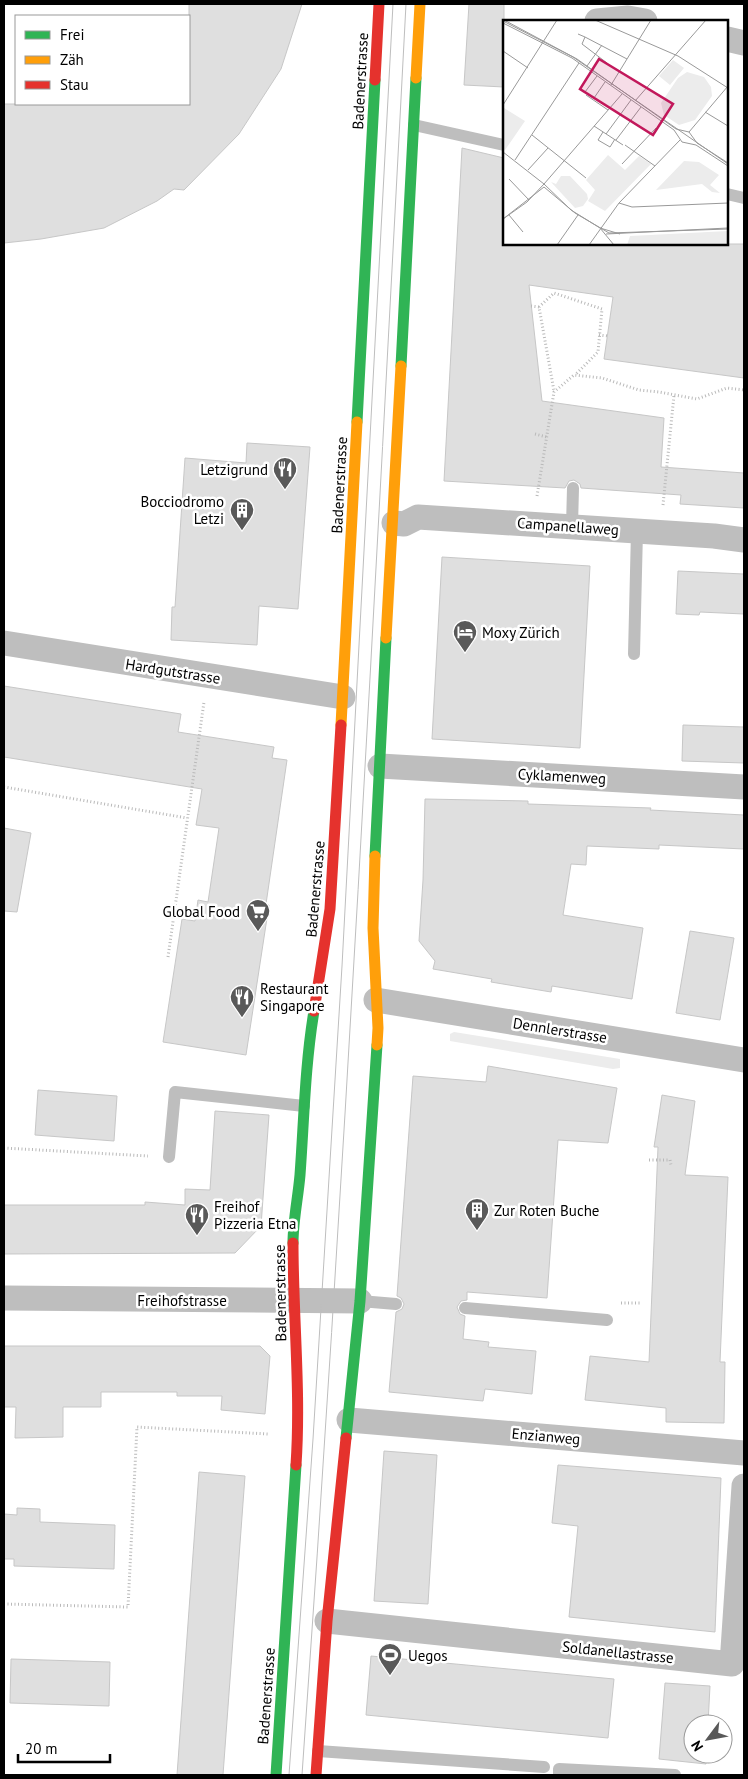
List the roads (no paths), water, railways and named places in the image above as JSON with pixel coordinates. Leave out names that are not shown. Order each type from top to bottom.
[{"type":"street","name":"Badenerstrasse","points":[[276,1775],[298,1431],[298,1384],[293,1300],[293,1230],[298,1203],[309,1041],[330,909],[343,697],[379,4]]},
{"type":"street","points":[[316,1775],[327,1621],[360,1301],[378,1028],[372,928],[374,871],[394,523],[420,4]]},
{"type":"street","points":[[607,20],[628,18],[639,20]]},
{"type":"street","points":[[728,39],[744,43]]},
{"type":"street","name":"Campanellaweg","points":[[394,523],[404,524],[418,517],[714,536],[744,540]]},
{"type":"street","name":"Hardgutstrasse","points":[[4,643],[207,677],[343,697]]},
{"type":"street","name":"Cyklamenweg","points":[[380,766],[744,787]]},
{"type":"street","name":"Dennlerstrasse","points":[[376,1000],[744,1060]]},
{"type":"street","name":"Freihofstrasse","points":[[4,1298],[360,1301]]},
{"type":"street","name":"Enzianweg","points":[[349,1420],[744,1453]]},
{"type":"street","name":"Soldanellastrasse","points":[[327,1621],[732,1664],[744,1486]]},
{"type":"lane","points":[[414,125],[503,145]]},
{"type":"lane","points":[[728,194],[744,198]]},
{"type":"lane","points":[[572,526],[573,488]]},
{"type":"lane","points":[[634,654],[648,532]]},
{"type":"lane","points":[[169,1157],[175,1092],[304,1106]]},
{"type":"lane","points":[[360,1301],[396,1304]]},
{"type":"lane","points":[[465,1308],[607,1320]]},
{"type":"lane","points":[[318,1752],[516,1770],[544,1767]]},
{"type":"lane","points":[[559,1775],[560,1769],[675,1775]]},
{"type":"tram line","points":[[289,1775],[313,1439],[342,966],[393,4]]},
{"type":"tram line","points":[[302,1775],[345,1111],[371,668],[406,4]]},
{"type":"place","name":"Letzigrund","points":[[285,490]]},
{"type":"place","name":"Bocciodromo Letzi","points":[[242,531]]},
{"type":"place","name":"Moxy Zürich","points":[[465,653]]},
{"type":"place","name":"Global Food","points":[[258,932]]},
{"type":"place","name":"Restaurant Singapore","points":[[242,1018]]},
{"type":"place","name":"Zur Roten Buche","points":[[477,1231]]},
{"type":"place","name":"Freihof Pizzeria Etna","points":[[197,1236]]},
{"type":"place","name":"Uegos","points":[[390,1676]]}]
